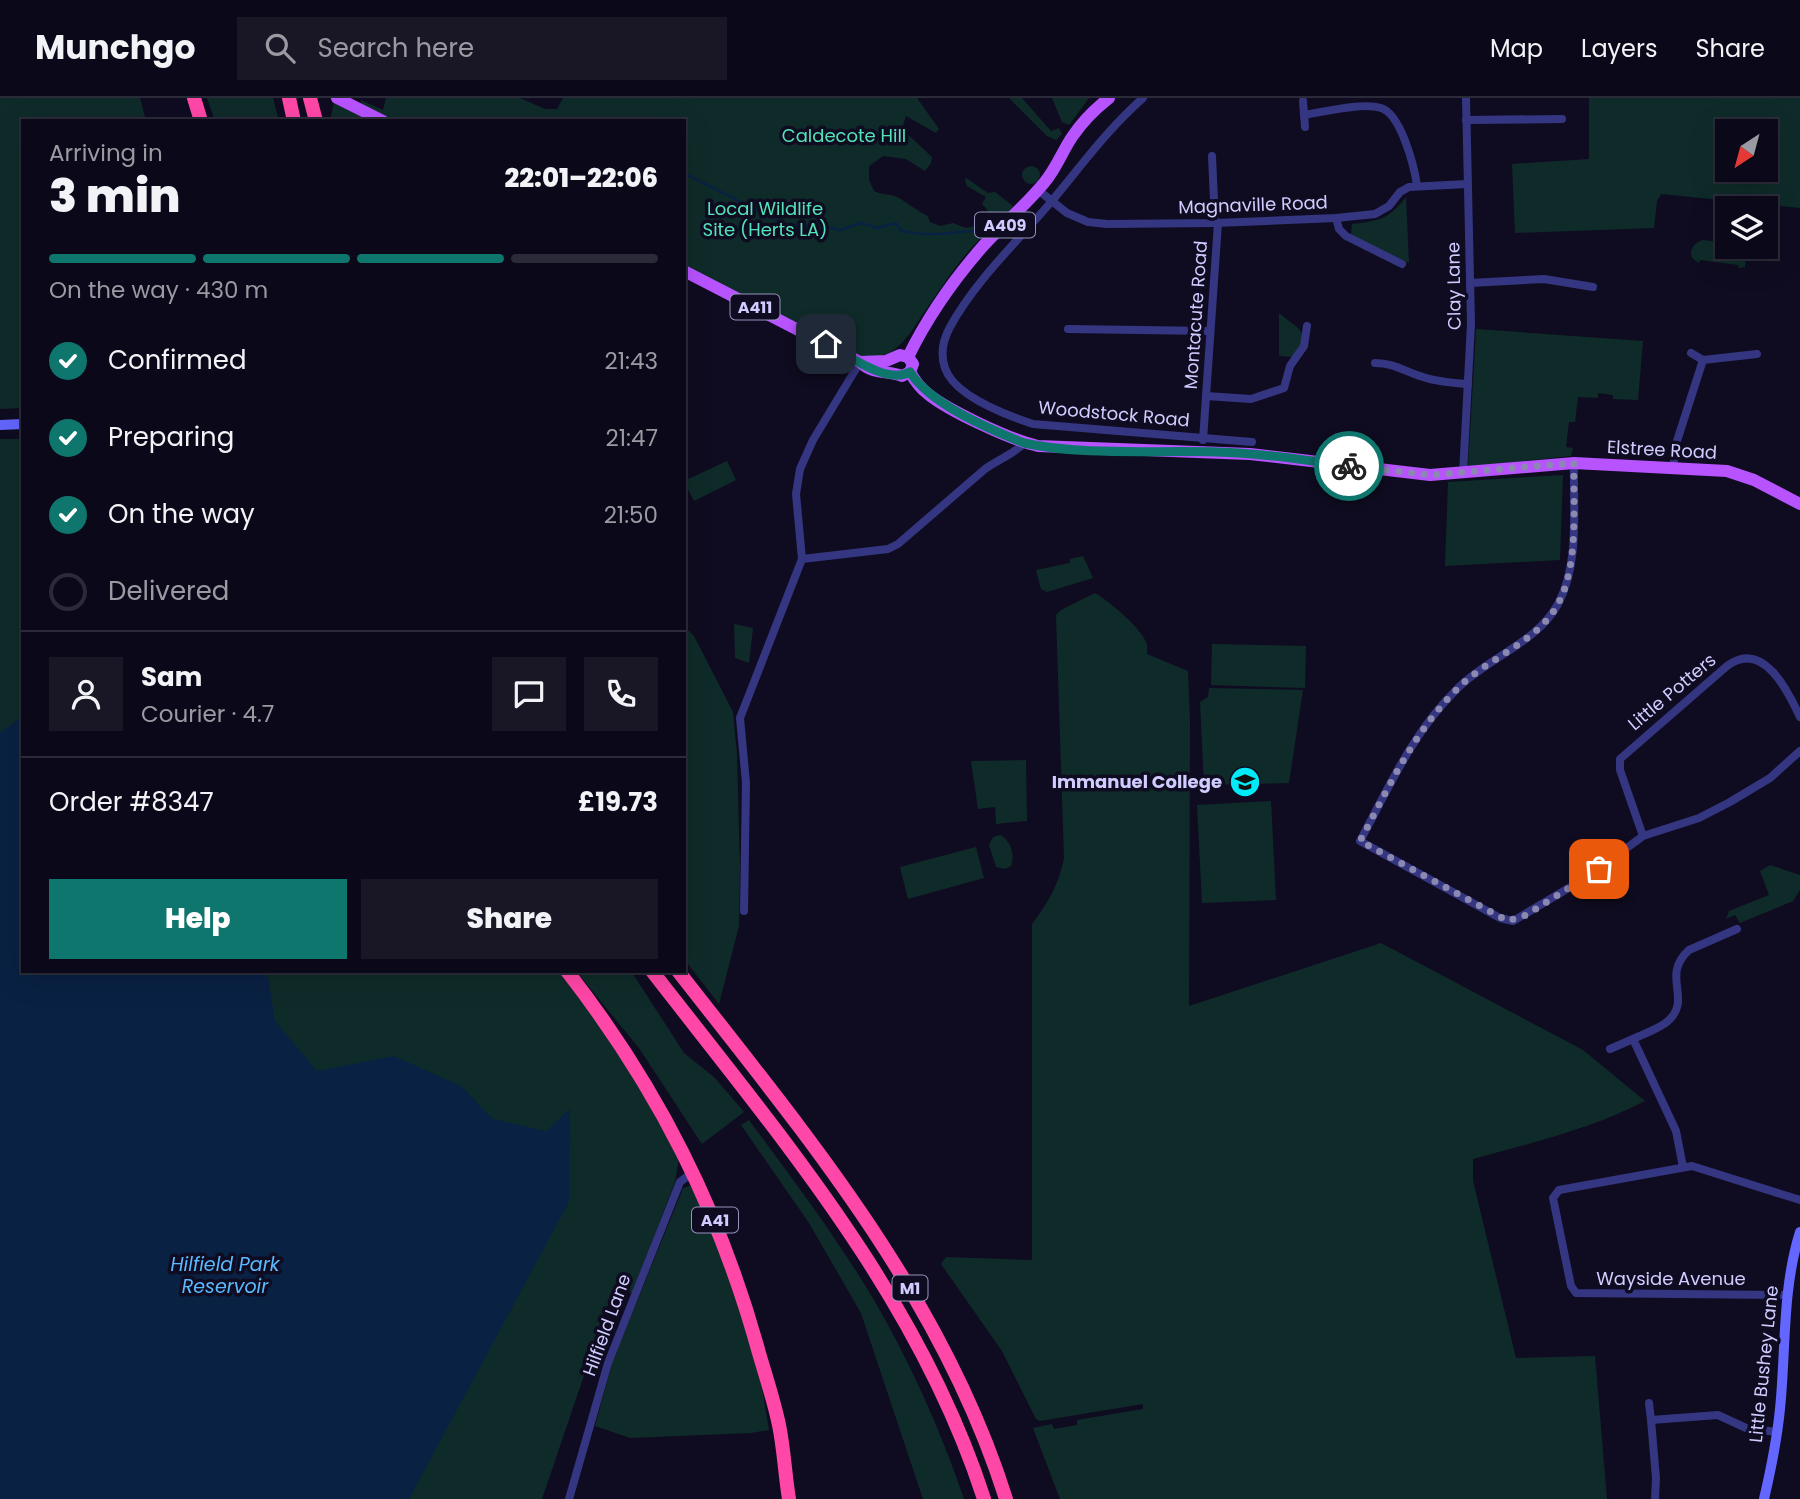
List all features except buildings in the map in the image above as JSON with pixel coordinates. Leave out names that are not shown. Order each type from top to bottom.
[{"type":"highway","points":[[194,98],[200,119]]},
{"type":"highway","points":[[289,98],[294,119]]},
{"type":"highway","points":[[310,98],[315,119]]},
{"type":"highway","name":"A41","points":[[568,973],[626,1052],[658,1104],[693,1172],[732,1264],[779,1424],[789,1499]]},
{"type":"highway","name":"M1","points":[[654,973],[807,1170],[893,1298],[933,1374],[968,1452],[984,1499]]},
{"type":"highway","name":"M1","points":[[680,973],[810,1140],[887,1249],[951,1365],[1006,1499]]},
{"type":"main road","points":[[337,98],[379,119]]},
{"type":"main road","name":"A409","points":[[908,357],[923,326],[948,289],[985,244],[1038,190],[1055,167],[1072,136],[1109,98]]},
{"type":"main road","name":"A411","points":[[686,272],[860,362],[866,368],[902,376],[910,372]]},
{"type":"main road","points":[[860,362],[894,359],[900,355],[908,357],[913,363],[910,372]]},
{"type":"main road","points":[[894,359],[892,367],[896,373]]},
{"type":"main road","name":"Elstree Road","points":[[910,372],[918,385],[937,401],[1024,443],[1038,446],[1251,454],[1409,474],[1463,474],[1574,463],[1727,471],[1800,504]]},
{"type":"street","name":"Woodstock Road","points":[[1143,98],[1102,137],[961,309],[943,345],[945,369],[950,378],[967,394],[1033,424],[1252,442]]},
{"type":"street","name":"Clay Lane","points":[[1463,474],[1471,324],[1465,98]]},
{"type":"street","points":[[1303,101],[1305,127]]},
{"type":"street","points":[[1304,115],[1368,106],[1385,110],[1393,117],[1406,143],[1417,185],[1467,184]]},
{"type":"street","points":[[1466,120],[1562,119]]},
{"type":"street","name":"Montacute Road","points":[[1202,452],[1216,223],[1212,156]]},
{"type":"street","name":"Magnaville Road","points":[[1038,190],[1067,213],[1088,222],[1216,223],[1336,218],[1383,211],[1404,189],[1417,185]]},
{"type":"street","points":[[1336,218],[1339,229],[1346,236],[1402,264]]},
{"type":"street","points":[[1470,283],[1544,279],[1593,287]]},
{"type":"street","points":[[1206,396],[1251,399],[1284,388],[1290,366],[1304,346],[1307,326]]},
{"type":"street","points":[[1068,329],[1210,331]]},
{"type":"street","points":[[1692,353],[1703,360],[1757,354]]},
{"type":"street","points":[[1673,469],[1676,444],[1703,360]]},
{"type":"street","points":[[744,911],[746,783],[740,718],[802,558],[796,494],[800,469],[813,440],[860,362]]},
{"type":"street","points":[[1375,363],[1392,364],[1421,377],[1441,382],[1468,384]]},
{"type":"street","points":[[0,425],[21,424]]},
{"type":"street","points":[[802,558],[888,549],[898,544],[985,469],[1021,449],[1024,443]]},
{"type":"street","points":[[1574,463],[1570,567],[1558,604],[1538,629],[1469,677],[1439,707],[1416,736],[1360,841],[1500,918],[1513,921],[1589,876],[1643,836],[1699,818],[1730,802],[1770,778],[1800,751]]},
{"type":"street","name":"Little Potters","points":[[1643,836],[1619,770],[1620,759],[1732,662],[1753,659],[1772,669],[1800,717]]},
{"type":"street","points":[[1610,1049],[1663,1025],[1676,1012],[1679,1002],[1675,972],[1684,955],[1689,950],[1737,929]]},
{"type":"street","points":[[1633,1039],[1676,1131],[1684,1167]]},
{"type":"street","name":"Wayside Avenue","points":[[1788,1295],[1580,1294],[1573,1290],[1553,1202],[1555,1192],[1684,1167],[1697,1167],[1800,1200]]},
{"type":"street","name":"Hilfield Lane","points":[[569,1499],[608,1363],[680,1182],[693,1172]]},
{"type":"street","name":"Little Bushey Lane","points":[[1764,1499],[1777,1432],[1788,1295],[1794,1252],[1800,1232]]},
{"type":"street","points":[[1649,1403],[1656,1478],[1655,1499]]},
{"type":"street","points":[[1651,1420],[1718,1415],[1746,1428],[1777,1432]]},
{"type":"green space","points":[[0,98],[140,98],[145,119],[21,119],[21,408],[0,409]]},
{"type":"green space","points":[[207,98],[273,98],[278,119],[214,119]]},
{"type":"green space","name":"Local Wildlife Site (Herts LA)","points":[[386,98],[520,98],[545,109],[557,109],[563,98],[917,98],[939,129],[936,133],[906,116],[902,129],[932,157],[931,163],[925,171],[906,159],[883,156],[869,166],[869,180],[874,191],[897,197],[928,216],[930,222],[940,226],[953,223],[966,228],[989,223],[993,227],[964,256],[900,345],[883,355],[860,356],[686,267],[686,119],[388,119],[361,106],[361,100],[383,110]]},
{"type":"green space","points":[[1009,98],[1022,98],[1051,131],[1059,128],[1062,134],[1056,140],[1047,136]]},
{"type":"green space","points":[[1052,98],[1089,98],[1069,125],[1062,122]]},
{"type":"green space","points":[[1589,98],[1800,98],[1800,208],[1778,206],[1778,196],[1715,196],[1715,199],[1661,194],[1657,201],[1654,228],[1515,233],[1512,164],[1589,159]]},
{"type":"green space","points":[[334,102],[365,119],[330,119]]},
{"type":"green space","points":[[1027,166],[1035,166],[1040,175],[1038,182],[1027,184],[1022,179],[1022,171]]},
{"type":"green space","points":[[966,178],[988,193],[995,192],[1013,206],[1007,215],[996,220],[982,204],[986,197],[967,186]]},
{"type":"green space","points":[[1406,197],[1409,263],[1351,235],[1352,224],[1383,218]]},
{"type":"green space","points":[[1702,240],[1715,241],[1715,259],[1746,259],[1745,267],[1700,260],[1699,263],[1691,254],[1695,245]]},
{"type":"green space","points":[[1279,313],[1303,336],[1293,357],[1279,356]]},
{"type":"green space","points":[[1476,329],[1643,341],[1638,400],[1613,399],[1613,395],[1598,393],[1598,398],[1578,397],[1575,422],[1569,422],[1566,447],[1573,448],[1571,456],[1468,467]]},
{"type":"green space","name":"Hilfield Park Reservoir","points":[[0,439],[21,439],[21,973],[561,973],[620,1053],[679,1158],[675,1182],[632,1293],[614,1287],[542,1499],[0,1499]]},
{"type":"green space","points":[[727,461],[736,480],[694,501],[686,480]]},
{"type":"green space","points":[[1563,475],[1560,560],[1445,566],[1448,482]]},
{"type":"green space","points":[[1083,556],[1093,578],[1047,592],[1041,589],[1036,570],[1070,563],[1070,559]]},
{"type":"green space","points":[[1095,593],[1138,629],[1147,644],[1147,654],[1188,671],[1189,1006],[1381,943],[1583,1050],[1645,1101],[1582,1127],[1473,1159],[1473,1181],[1516,1358],[1595,1356],[1607,1499],[1060,1499],[1033,1428],[1052,1424],[1054,1429],[1077,1425],[1077,1420],[1143,1409],[1143,1404],[1040,1421],[1036,1419],[1002,1351],[941,1264],[946,1257],[1032,1260],[1032,924],[1052,893],[1064,858],[1056,615]]},
{"type":"green space","points":[[734,624],[753,628],[749,663],[735,658]]},
{"type":"green space","points":[[686,628],[694,636],[733,712],[737,754],[739,926],[719,1004],[686,962]]},
{"type":"green space","points":[[1212,644],[1306,646],[1305,688],[1211,685]]},
{"type":"green space","points":[[1209,688],[1303,690],[1289,783],[1204,785],[1200,702],[1208,697]]},
{"type":"green space","points":[[1026,760],[1027,821],[996,824],[995,807],[978,809],[971,761]]},
{"type":"green space","points":[[1271,801],[1276,900],[1202,903],[1197,805]]},
{"type":"green space","points":[[1000,835],[1009,844],[1012,853],[1011,866],[1005,869],[996,867],[989,845],[993,837]]},
{"type":"green space","points":[[976,847],[984,878],[908,899],[900,867]]},
{"type":"green space","points":[[1770,865],[1800,875],[1800,890],[1793,901],[1740,923],[1735,915],[1726,919],[1729,911],[1769,895],[1760,871]]},
{"type":"green space","points":[[578,973],[632,973],[684,1053],[715,1078],[744,1112],[702,1144],[639,1048]]},
{"type":"green space","points":[[749,1120],[827,1228],[885,1319],[923,1395],[964,1499],[923,1499],[861,1313],[809,1223],[741,1125]]},
{"type":"green space","points":[[693,1187],[738,1297],[762,1388],[769,1430],[630,1438],[595,1426],[612,1363],[683,1188]]},
{"type":"water","name":"Hilfield Park Reservoir","points":[[21,717],[21,973],[267,973],[275,1021],[317,1071],[394,1056],[461,1086],[493,1119],[546,1131],[570,1109],[569,1202],[409,1499],[0,1499],[0,733]]},
{"type":"waterway","points":[[686,174],[784,224],[824,227]]},
{"type":"waterway","points":[[831,228],[840,230],[861,223],[877,228],[896,223],[900,230],[919,234],[983,230]]},
{"type":"way so far","points":[[1349,466],[1430,475],[1574,463],[1572,551],[1567,583],[1558,604],[1538,629],[1469,677],[1439,707],[1416,736],[1360,841],[1508,921],[1526,915],[1599,869]]},
{"type":"place","name":"Immanuel College","points":[[1245,782]]},
{"type":"route","points":[[826,344],[866,368],[878,372],[902,376],[910,372],[918,385],[937,401],[1024,443],[1106,450],[1251,454],[1349,466]]},
{"type":"park label","name":"Caldecote Hill","points":[[844,136]]}]
